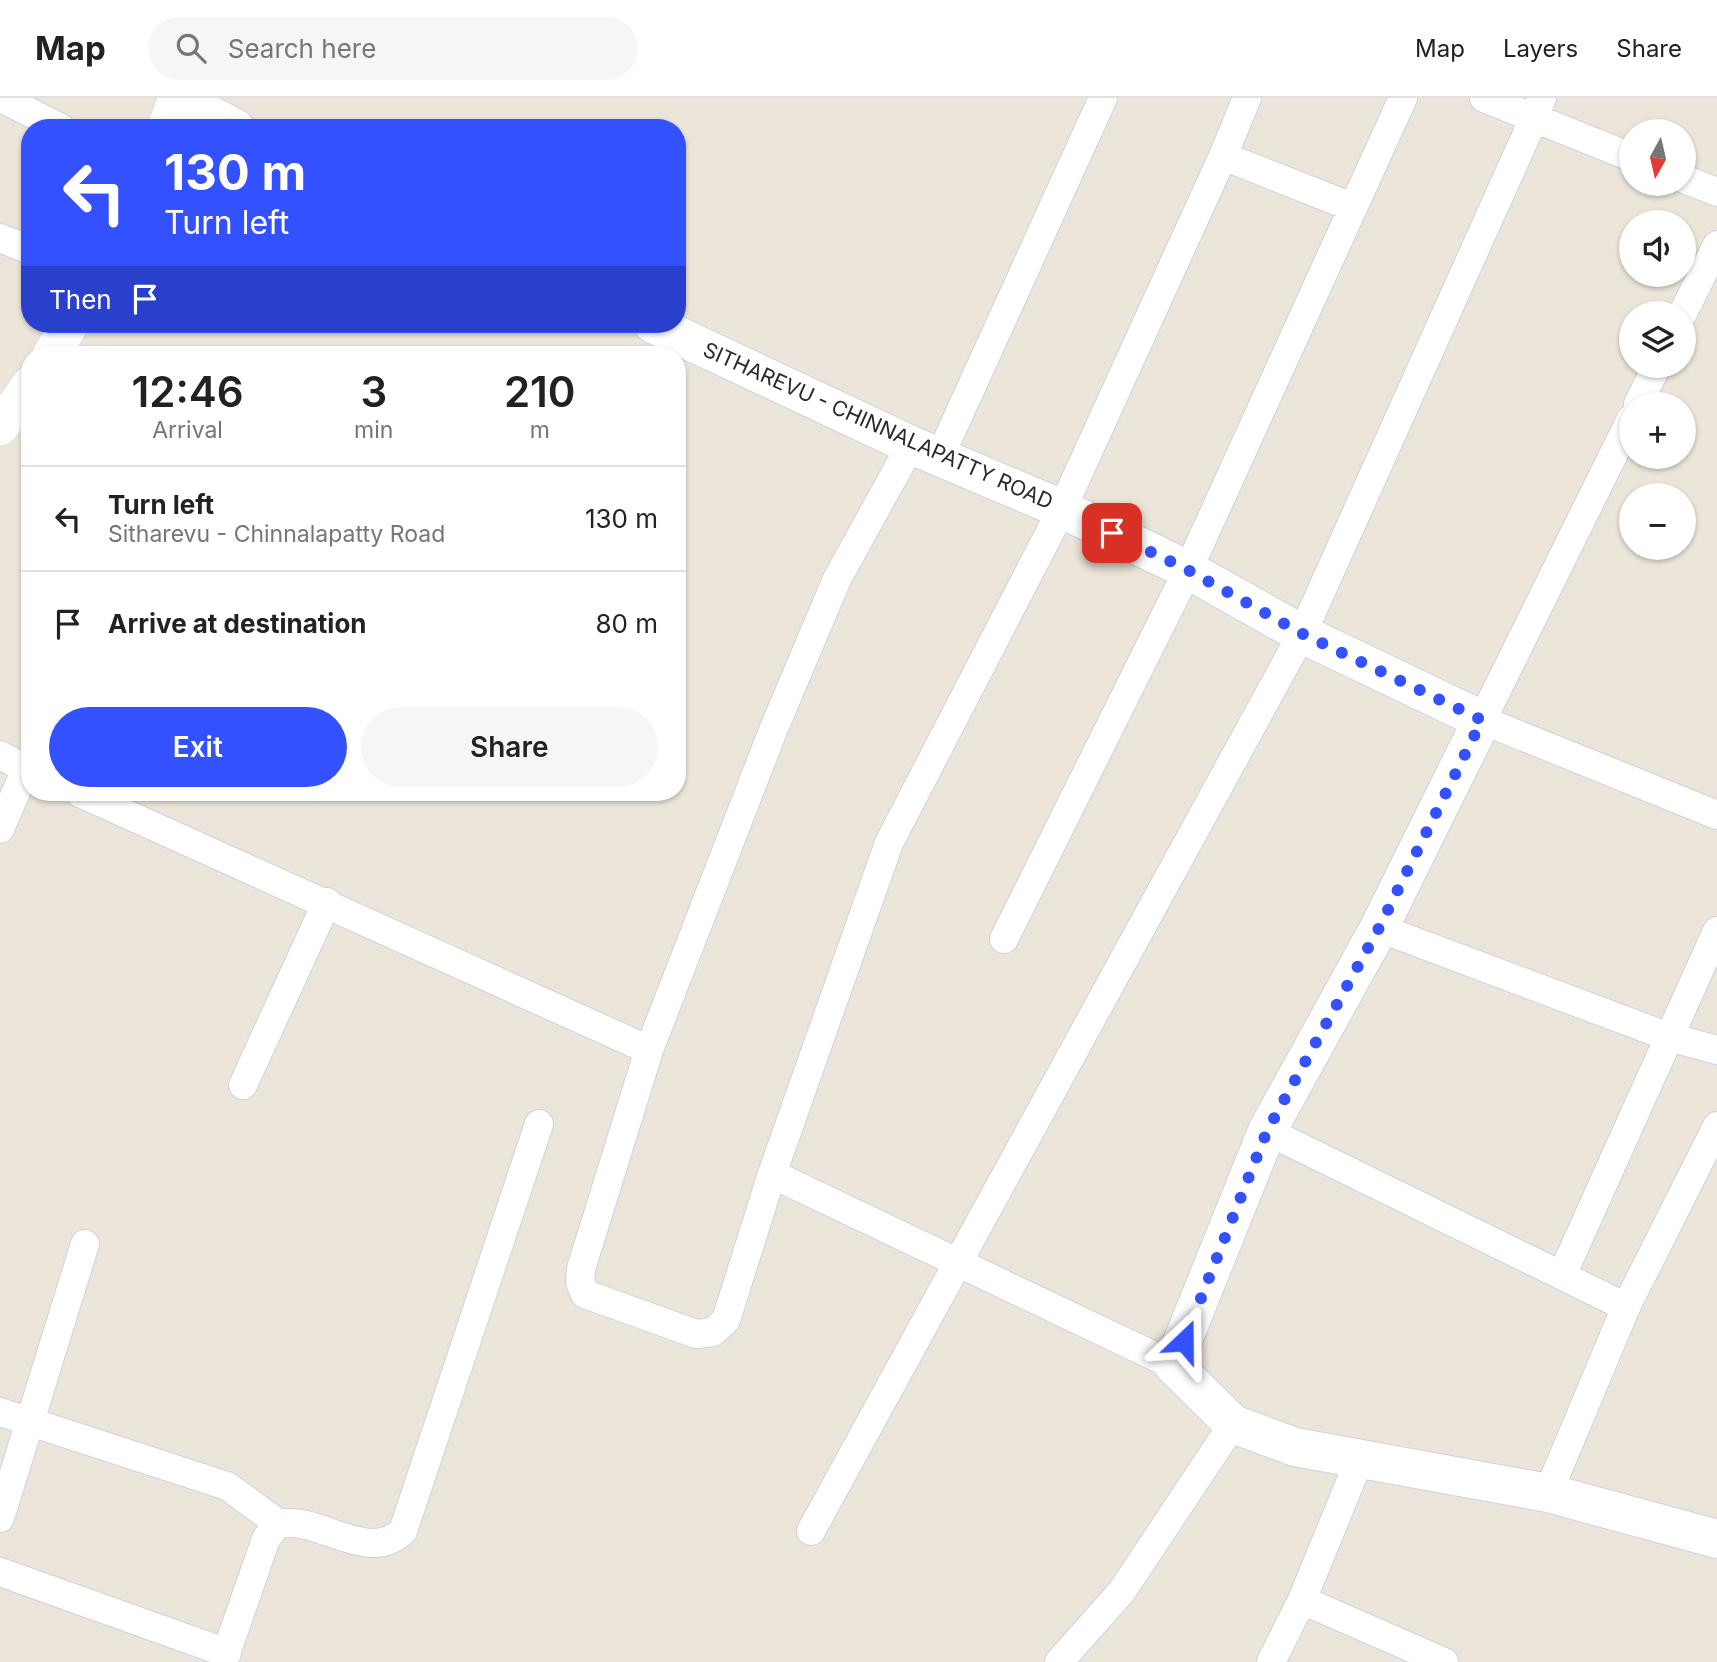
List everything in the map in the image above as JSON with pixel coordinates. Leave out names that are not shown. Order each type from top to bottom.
[{"type":"main road","points":[[173,109],[206,119]]},
{"type":"main road","name":"SITHAREVU - CHINNALAPATTY ROAD","points":[[672,333],[925,451],[1062,509],[1188,570],[1303,634],[1482,720]]},
{"type":"main road","points":[[1482,720],[1379,928],[1267,1131],[1174,1364],[1233,1424],[1295,1447],[1359,1461],[1548,1493],[1717,1539]]},
{"type":"street","points":[[1,98],[43,119]]},
{"type":"street","points":[[1103,98],[925,451],[837,579],[774,728],[649,1050],[581,1269],[580,1282],[585,1294],[696,1334],[713,1332],[726,1320],[772,1174],[889,843],[1062,509],[1247,98]]},
{"type":"street","points":[[1004,939],[1188,570],[1402,98]]},
{"type":"street","points":[[1484,98],[1538,108],[1619,151]]},
{"type":"street","points":[[811,1531],[1303,634],[1538,108]]},
{"type":"street","points":[[1223,156],[1352,207]]},
{"type":"street","points":[[1696,184],[1717,192]]},
{"type":"street","points":[[0,238],[21,246]]},
{"type":"street","points":[[1689,301],[1717,245]]},
{"type":"street","points":[[0,427],[21,398]]},
{"type":"street","points":[[1619,443],[1482,720],[1717,815]]},
{"type":"street","points":[[0,755],[21,766]]},
{"type":"street","points":[[0,829],[21,785]]},
{"type":"street","points":[[98,801],[327,902],[649,1050]]},
{"type":"street","points":[[243,1085],[327,902]]},
{"type":"street","points":[[1379,928],[1669,1037],[1717,1050]]},
{"type":"street","points":[[1562,1275],[1717,931]]},
{"type":"street","points":[[0,1412],[227,1486],[278,1523],[303,1524],[363,1542],[381,1544],[394,1539],[403,1531],[540,1124]]},
{"type":"street","points":[[1548,1493],[1626,1307],[1717,1126]]},
{"type":"street","points":[[1267,1131],[1626,1307]]},
{"type":"street","points":[[772,1174],[957,1264],[1174,1364]]},
{"type":"street","points":[[0,1518],[28,1420],[85,1244]]},
{"type":"street","points":[[1059,1662],[1122,1591],[1233,1424]]},
{"type":"street","points":[[1272,1662],[1302,1600],[1359,1461]]},
{"type":"street","points":[[0,1572],[225,1657],[267,1539],[278,1523]]},
{"type":"street","points":[[1302,1600],[1444,1662]]},
{"type":"route","points":[[1112,533],[1188,570],[1303,634],[1482,720],[1379,928],[1267,1131],[1184,1341]]}]
